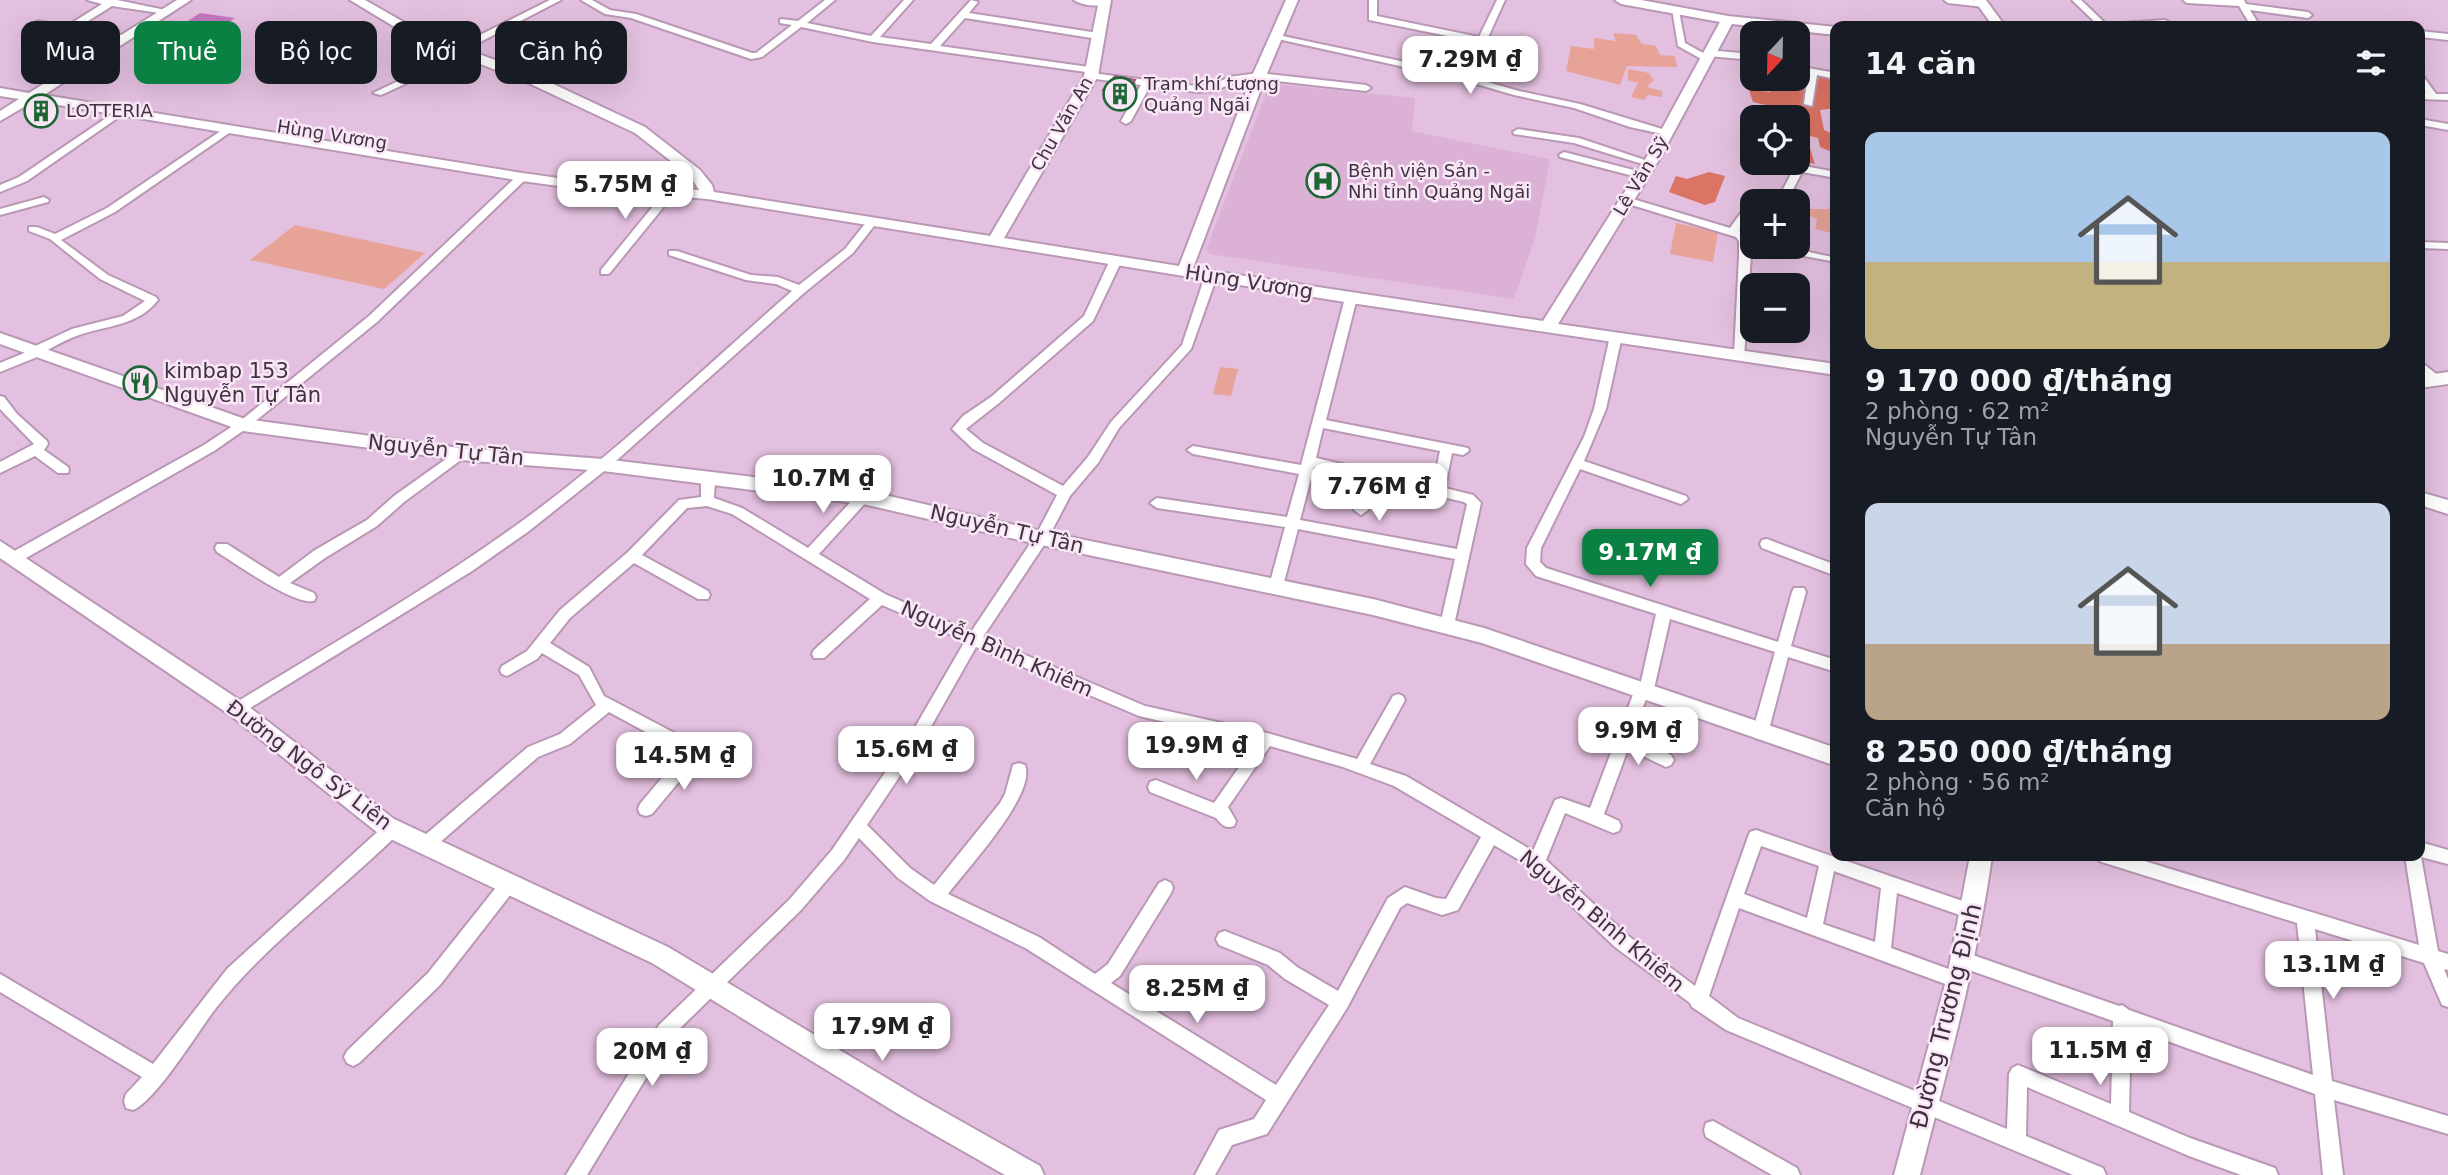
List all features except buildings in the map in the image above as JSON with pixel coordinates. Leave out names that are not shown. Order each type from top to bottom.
[{"type":"street","points":[[90,0],[166,11]]},
{"type":"street","points":[[0,117],[185,0]]},
{"type":"street","points":[[356,0],[393,21]]},
{"type":"street","points":[[481,40],[557,0]]},
{"type":"street","points":[[584,0],[608,12],[633,16],[751,56],[759,55],[831,0]]},
{"type":"street","points":[[873,38],[909,0]]},
{"type":"street","points":[[1079,0],[1104,2]]},
{"type":"street","points":[[1184,271],[1259,76],[1278,38],[1292,0]]},
{"type":"street","points":[[1373,0],[1372,18],[1483,41]]},
{"type":"street","points":[[1465,78],[1501,0]]},
{"type":"street","points":[[1621,0],[1653,3],[1675,11],[1728,20],[1830,30]]},
{"type":"street","points":[[1948,0],[1982,2],[1995,21]]},
{"type":"street","points":[[2076,0],[2099,21]]},
{"type":"street","points":[[2188,0],[2241,3],[2308,15]]},
{"type":"street","points":[[80,21],[111,2]]},
{"type":"street","points":[[934,47],[974,2]]},
{"type":"street","name":"Chu Văn An","points":[[996,239],[1092,73],[1104,2]]},
{"type":"street","points":[[2241,3],[2252,21]]},
{"type":"street","points":[[1675,11],[1681,44],[1706,55],[1740,56]]},
{"type":"street","points":[[962,15],[1098,36]]},
{"type":"street","name":"Lê Văn Sỹ","points":[[1547,328],[1667,132],[1690,92],[1706,55],[1728,20]]},
{"type":"street","points":[[783,21],[1146,84],[1208,90],[1220,87],[1232,79],[1259,76],[1366,88]]},
{"type":"street","points":[[2425,35],[2448,37]]},
{"type":"street","points":[[120,37],[124,38]]},
{"type":"street","points":[[1278,38],[1465,78],[1667,132]]},
{"type":"street","points":[[481,59],[527,77],[640,130],[695,173],[705,184],[708,195]]},
{"type":"street","points":[[1810,71],[1830,75]]},
{"type":"street","points":[[1809,104],[1813,72]]},
{"type":"street","name":"Hùng Vương","points":[[0,81],[522,177],[577,179]]},
{"type":"street","points":[[378,93],[398,84]]},
{"type":"street","points":[[1126,121],[1146,84]]},
{"type":"street","points":[[2425,85],[2433,96]]},
{"type":"street","name":"Hùng Vương","points":[[0,92],[577,179],[646,194],[667,191],[708,195],[996,239],[1351,298],[1830,369]]},
{"type":"street","points":[[2425,96],[2448,97]]},
{"type":"street","points":[[0,189],[23,179],[121,112]]},
{"type":"street","points":[[2425,123],[2448,127]]},
{"type":"street","points":[[56,238],[111,210],[241,127]]},
{"type":"street","points":[[1518,132],[1575,140],[1645,169]]},
{"type":"street","points":[[1564,155],[1645,169]]},
{"type":"street","points":[[1788,189],[1799,168],[1830,174]]},
{"type":"street","points":[[7,553],[209,448],[243,425],[373,319],[522,177]]},
{"type":"street","points":[[605,272],[667,191]]},
{"type":"street","points":[[0,212],[44,200]]},
{"type":"street","points":[[1626,200],[1740,235]]},
{"type":"street","points":[[1732,232],[1740,221]]},
{"type":"street","points":[[237,709],[467,567],[603,465],[800,290],[849,251],[873,222]]},
{"type":"street","points":[[0,369],[80,331],[109,326],[147,306],[152,300],[90,268],[55,240],[56,238],[33,229]]},
{"type":"street","points":[[2425,245],[2448,246]]},
{"type":"street","points":[[673,253],[750,278],[778,281],[800,290]]},
{"type":"street","points":[[1810,255],[1830,260]]},
{"type":"street","points":[[1741,354],[1747,259]]},
{"type":"street","points":[[1065,493],[978,446],[958,429],[1089,318],[1116,260]]},
{"type":"street","points":[[576,1175],[665,1031],[712,988],[803,895],[838,855],[915,741],[974,638],[1041,538],[1065,493],[1093,460],[1115,425],[1187,346],[1211,276]]},
{"type":"street","points":[[1276,586],[1351,298]]},
{"type":"street","points":[[1616,336],[1600,409],[1577,463],[1534,548],[1533,564],[1541,572],[1830,664]]},
{"type":"street","name":"Nguyễn Tự Tân","points":[[0,338],[243,425],[460,454],[603,465],[863,497],[1041,538],[1276,586],[1447,625],[1830,755]]},
{"type":"street","points":[[0,400],[13,417],[42,443],[36,450],[0,468]]},
{"type":"street","points":[[1319,423],[1463,451]]},
{"type":"street","points":[[1438,491],[1447,447]]},
{"type":"street","points":[[36,450],[63,470]]},
{"type":"street","points":[[1193,450],[1368,474],[1468,498],[1474,503],[1447,625]]},
{"type":"street","points":[[279,584],[320,554],[372,523],[399,499],[460,454]]},
{"type":"street","points":[[1577,463],[1681,499]]},
{"type":"street","points":[[1361,510],[1368,474]]},
{"type":"street","points":[[507,670],[532,655],[586,594],[633,556],[684,503],[707,500],[708,478]]},
{"type":"street","points":[[809,556],[863,497]]},
{"type":"street","name":"Nguyễn Bình Khiêm","points":[[707,500],[737,511],[880,598],[1143,712],[1267,739],[1361,766],[1400,781],[1536,862],[1621,941],[1732,1024],[2096,1175]]},
{"type":"street","points":[[2425,500],[2448,507]]},
{"type":"street","points":[[1157,503],[1291,523],[1461,555]]},
{"type":"street","points":[[1767,544],[1830,569]]},
{"type":"street","points":[[222,548],[279,584],[309,597]]},
{"type":"street","name":"Đường Ngô Sỹ Liên","points":[[7,553],[101,614],[237,709],[392,830],[660,955],[1031,1175]]},
{"type":"street","points":[[633,556],[703,595]]},
{"type":"street","points":[[1760,733],[1799,592]]},
{"type":"street","points":[[819,654],[880,598]]},
{"type":"street","points":[[1595,817],[1643,693],[1664,612]]},
{"type":"street","points":[[541,645],[577,664],[591,681],[596,695],[607,705],[698,753],[646,809]]},
{"type":"street","points":[[1361,766],[1398,700]]},
{"type":"street","points":[[424,846],[533,752],[565,739],[607,705]]},
{"type":"street","points":[[1157,788],[1225,817],[1220,806],[1267,739]]},
{"type":"street","points":[[1625,741],[1666,760]]},
{"type":"street","points":[[936,896],[1006,808],[1013,796],[1019,770]]},
{"type":"street","points":[[1536,862],[1561,805],[1614,826]]},
{"type":"street","points":[[857,825],[905,873],[936,896],[1033,943],[1278,1097]]},
{"type":"street","points":[[132,1101],[157,1076],[230,978],[271,937],[366,856],[392,830]]},
{"type":"street","points":[[1205,1175],[1226,1137],[1260,1126],[1341,1002],[1394,902],[1405,895],[1440,907],[1447,908],[1452,905],[1491,835]]},
{"type":"street","points":[[1698,1001],[1756,837],[1974,912]]},
{"type":"street","points":[[2425,850],[2448,857]]},
{"type":"street","name":"Đường Trương Định","points":[[1907,1175],[1961,970],[1974,912],[1980,861]]},
{"type":"street","points":[[2121,861],[2448,962]]},
{"type":"street","points":[[2414,861],[2430,957],[2448,999]]},
{"type":"street","points":[[1813,929],[1828,863]]},
{"type":"street","points":[[1882,951],[1890,884]]},
{"type":"street","points":[[353,1057],[433,979],[508,885]]},
{"type":"street","points":[[1096,984],[1114,970],[1165,888]]},
{"type":"street","points":[[1736,899],[1813,929],[1882,951],[2122,1014],[2325,1088],[2448,1125]]},
{"type":"street","points":[[2305,918],[2333,1175]]},
{"type":"street","points":[[1225,939],[1274,959],[1291,973],[1341,1002]]},
{"type":"street","points":[[0,982],[157,1076]]},
{"type":"street","points":[[2120,1117],[2122,1014]]},
{"type":"street","points":[[2016,1143],[2018,1074],[2189,1147],[2268,1175]]},
{"type":"street","points":[[1713,1130],[1790,1175]]},
{"type":"shaded area","points":[[200,13],[235,18],[231,21],[188,21]]},
{"type":"shaded area","points":[[1613,33],[1636,35],[1642,44],[1656,46],[1660,55],[1675,56],[1677,67],[1627,66],[1620,85],[1566,71],[1571,46],[1594,49],[1594,38],[1616,41]]},
{"type":"shaded area","points":[[1628,69],[1649,73],[1654,80],[1647,87],[1662,91],[1662,97],[1647,95],[1645,100],[1631,97],[1638,83],[1628,80]]},
{"type":"shaded area","points":[[1819,73],[1830,75],[1830,109],[1820,110],[1824,130],[1830,132],[1830,151],[1820,147],[1818,138],[1810,136],[1810,105],[1766,105],[1753,102],[1749,91],[1810,91],[1810,78],[1819,79]]},
{"type":"shaded area","name":"Bệnh viện Sản - Nhi tỉnh Quảng Ngãi","points":[[1274,84],[1415,98],[1412,131],[1550,159],[1535,238],[1514,299],[1210,254],[1206,250],[1268,88]]},
{"type":"shaded area","points":[[1810,148],[1815,164],[1810,163]]},
{"type":"shaded area","points":[[1709,172],[1725,176],[1715,202],[1705,205],[1669,192],[1676,176],[1687,179]]},
{"type":"shaded area","points":[[1830,205],[1830,233],[1815,229],[1817,219],[1810,216],[1810,209],[1829,209]]},
{"type":"shaded area","points":[[1676,223],[1718,232],[1713,262],[1670,254]]},
{"type":"shaded area","points":[[295,225],[425,253],[384,289],[250,260]]},
{"type":"shaded area","points":[[1220,367],[1238,369],[1231,396],[1213,394]]},
{"type":"place","name":"Trạm khí tượng Quảng Ngãi","points":[[1120,94]]},
{"type":"place","name":"LOTTERIA","points":[[41,111]]},
{"type":"place","name":"Bệnh viện Sản - Nhi tỉnh Quảng Ngãi","points":[[1323,181]]},
{"type":"place","name":"kimbap 153 Nguyễn Tự Tân","points":[[140,383]]}]
